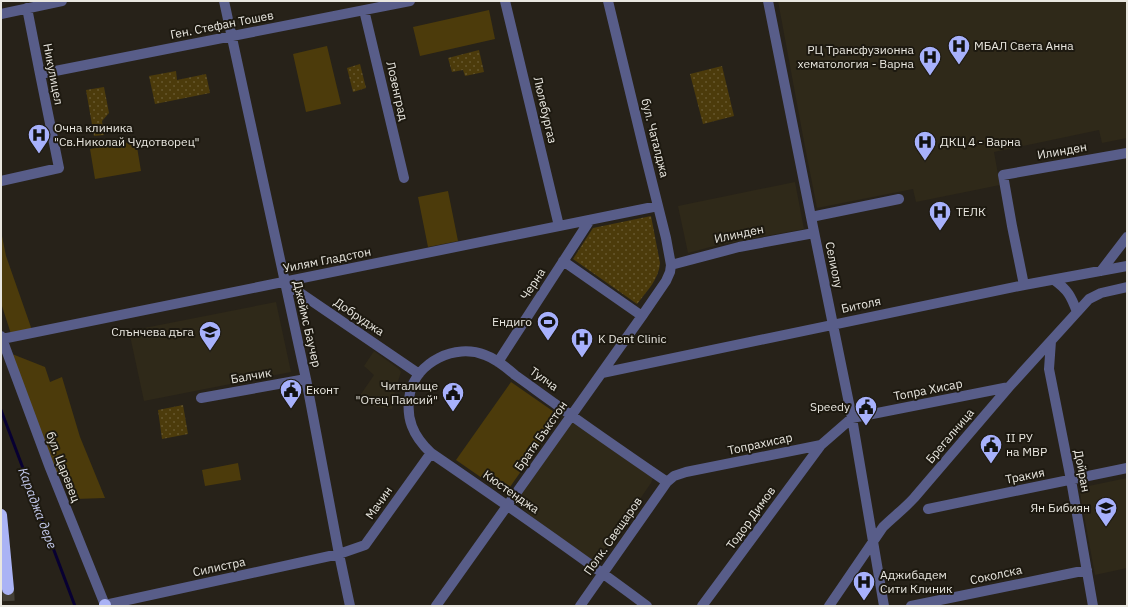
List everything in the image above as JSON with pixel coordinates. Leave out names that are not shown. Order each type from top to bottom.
[{"type":"highway","points":[[1,515],[8,589]]},
{"type":"street","points":[[1,14],[62,1]]},
{"type":"street","name":"Джеймс Баучер","points":[[224,1],[306,379],[350,606]]},
{"type":"street","name":"Ген. Стефан Тошев","points":[[40,74],[410,1]]},
{"type":"street","name":"Люлебургаз","points":[[505,1],[559,226]]},
{"type":"street","name":"бул. Чаталджа","points":[[608,1],[666,238],[671,264],[670,272],[666,281]]},
{"type":"street","name":"Селиолу","points":[[768,1],[852,418],[884,606]]},
{"type":"street","name":"Никулицел","points":[[1,181],[60,168],[27,8]]},
{"type":"street","name":"Лозенград","points":[[364,10],[404,178]]},
{"type":"street","name":"Илинден","points":[[1024,285],[1002,175],[1127,153]]},
{"type":"street","points":[[811,217],[899,199]]},
{"type":"street","name":"Уилям Гладстон","points":[[2,337],[284,282],[658,206]]},
{"type":"street","name":"Черна","points":[[498,362],[590,220]]},
{"type":"street","name":"Илинден","points":[[671,264],[739,247],[814,233]]},
{"type":"street","points":[[1101,271],[1127,237]]},
{"type":"street","points":[[563,261],[642,316]]},
{"type":"street","name":"Битоля","points":[[602,373],[1024,285],[1127,266]]},
{"type":"street","points":[[1054,280],[1064,288],[1072,299],[1077,312]]},
{"type":"street","name":"Братя Бъкстон","points":[[436,606],[666,281]]},
{"type":"street","name":"Добруджа","points":[[284,282],[419,374]]},
{"type":"street","name":"Брегалница","points":[[829,606],[883,527],[890,519],[901,512],[914,498],[1009,387],[1089,299],[1101,292],[1127,287]]},
{"type":"street","name":"бул. Царевец","points":[[2,337],[50,468],[105,606]]},
{"type":"street","name":"Дойран","points":[[1051,341],[1049,369],[1071,480],[1093,606]]},
{"type":"street","name":"Тулча","points":[[419,374],[428,364],[439,357],[453,352],[468,351],[484,354],[498,362],[571,416],[666,482]]},
{"type":"street","points":[[615,354],[614,358],[616,364],[624,369]]},
{"type":"street","name":"Кюстенджа","points":[[419,374],[410,393],[408,412],[410,422],[421,443],[431,453],[507,505],[647,606]]},
{"type":"street","name":"Балчик","points":[[201,398],[306,379]]},
{"type":"street","name":"Топра Хисар","points":[[852,418],[1009,387]]},
{"type":"street","name":"Топрахисар","points":[[666,482],[674,476],[686,472],[821,445],[852,418]]},
{"type":"street","name":"Тодор Димов","points":[[702,606],[821,445]]},
{"type":"street","name":"Мачин","points":[[339,554],[365,545],[431,453]]},
{"type":"street","name":"Тракия","points":[[928,509],[1127,468]]},
{"type":"street","name":"Полк. Свещаров","points":[[580,606],[666,482]]},
{"type":"street","name":"Силистра","points":[[105,606],[339,554]]},
{"type":"street","name":"Соколска","points":[[911,606],[1087,570]]},
{"type":"shaded area","name":"МБАЛ Света Анна","points":[[778,1],[1127,1],[1127,138],[1102,143],[1099,130],[994,152],[1000,185],[916,202],[913,189],[817,208]]},
{"type":"shaded area","points":[[489,10],[495,39],[420,56],[413,27]]},
{"type":"shaded area","points":[[327,46],[341,104],[306,112],[293,54]]},
{"type":"shaded area","points":[[479,50],[484,72],[465,76],[463,70],[452,72],[448,58]]},
{"type":"shaded area","points":[[360,64],[366,88],[353,92],[347,68]]},
{"type":"shaded area","points":[[722,66],[734,116],[703,124],[690,74]]},
{"type":"shaded area","points":[[176,71],[177,80],[206,74],[210,93],[155,104],[149,76]]},
{"type":"shaded area","points":[[104,87],[109,113],[102,121],[104,135],[94,136],[86,90]]},
{"type":"shaded area","points":[[136,141],[141,171],[95,179],[90,149]]},
{"type":"shaded area","points":[[795,182],[804,229],[718,245],[688,253],[678,206]]},
{"type":"shaded area","points":[[448,191],[458,241],[428,247],[418,197]]},
{"type":"shaded area","points":[[651,216],[660,263],[655,280],[637,304],[573,259],[593,228]]},
{"type":"shaded area","points":[[1,231],[6,256],[33,333],[12,337],[1,303]]},
{"type":"shaded area","name":"Слънчева дъга","points":[[276,302],[291,372],[144,401],[129,331]]},
{"type":"shaded area","points":[[374,351],[401,372],[395,391],[392,409],[373,406],[359,397],[374,375],[364,366]]},
{"type":"shaded area","points":[[7,352],[45,367],[50,382],[62,377],[80,437],[105,498],[75,499],[68,481],[50,468]]},
{"type":"shaded area","points":[[511,382],[560,416],[505,494],[456,460]]},
{"type":"shaded area","points":[[183,405],[188,434],[162,439],[158,410]]},
{"type":"shaded area","points":[[572,422],[653,478],[596,563],[532,518],[517,500]]},
{"type":"shaded area","points":[[238,463],[241,480],[205,486],[202,470]]},
{"type":"shaded area","name":"Ян Бибиян","points":[[1127,478],[1127,568],[1095,575],[1079,488]]},
{"type":"waterway","name":"Караджа дере","points":[[1,410],[75,606]]},
{"type":"tunnel","points":[[8,589],[9,606]]},
{"type":"place","name":"МБАЛ Света Анна","points":[[959,66]]},
{"type":"place","name":"РЦ Трансфузионна хематология - Варна","points":[[930,76]]},
{"type":"place","name":"Очна клиника \"Св.Николай Чудотворец\"","points":[[39,154]]},
{"type":"place","name":"ДКЦ 4 - Варна","points":[[925,162]]},
{"type":"place","name":"ТЕЛК","points":[[940,232]]},
{"type":"place","name":"Ендиго","points":[[548,342]]},
{"type":"place","name":"Слънчева дъга","points":[[210,352]]},
{"type":"place","name":"K Dent Clinic","points":[[582,358]]},
{"type":"place","name":"Еконт","points":[[291,410]]},
{"type":"place","name":"Читалище \"Отец Паисий\"","points":[[453,412]]},
{"type":"place","name":"Speedy","points":[[866,426]]},
{"type":"place","name":"II РУ на МВР","points":[[991,464]]},
{"type":"place","name":"Ян Бибиян","points":[[1106,528]]},
{"type":"place","name":"Аджибадем Сити Клиник","points":[[864,602]]}]
